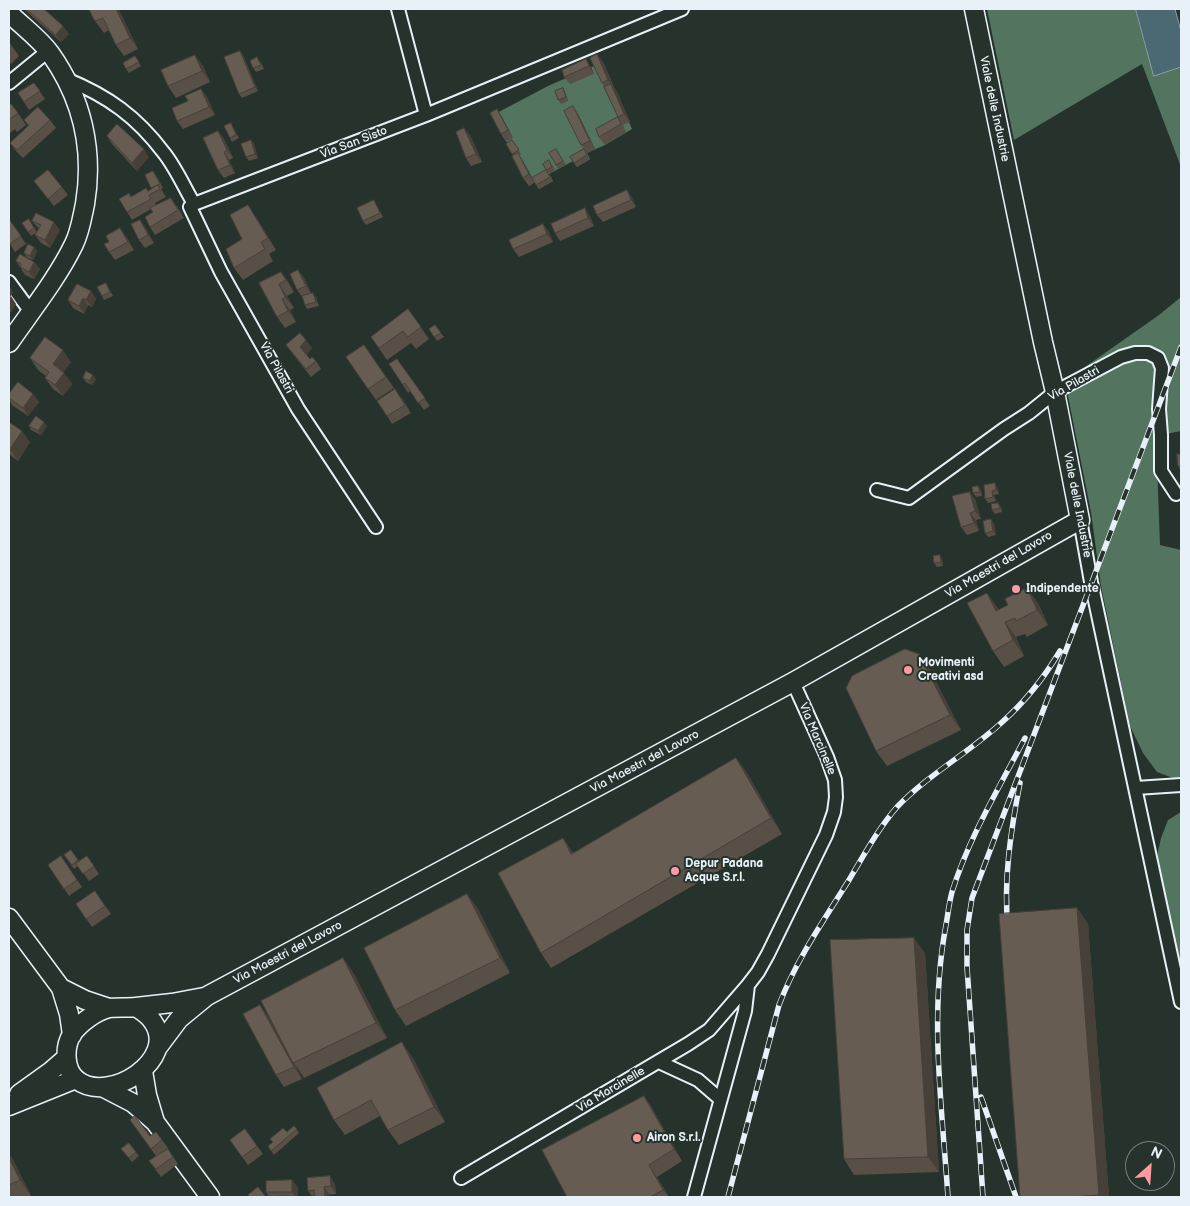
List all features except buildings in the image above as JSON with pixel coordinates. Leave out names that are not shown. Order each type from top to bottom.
[{"type":"street","points":[[398,9],[426,115]]},
{"type":"street","name":"Via San Sisto","points":[[194,204],[426,115],[682,9]]},
{"type":"street","name":"Viale delle Industrie","points":[[974,9],[1055,392],[1091,582],[1181,1002]]},
{"type":"street","points":[[9,13],[48,51],[66,79],[74,95],[84,125],[88,153],[86,194],[81,222],[74,244],[59,270],[9,343]]},
{"type":"street","points":[[9,84],[48,51]]},
{"type":"street","points":[[66,79],[89,88],[113,101],[139,124],[165,154],[194,204]]},
{"type":"street","name":"Via Pilastri","points":[[194,204],[190,207],[222,272],[298,409],[376,527]]},
{"type":"street","points":[[9,282],[31,312]]},
{"type":"street","name":"Via Pilastri","points":[[877,490],[909,498],[1029,413],[1055,392],[1121,357],[1135,353],[1148,353],[1158,358],[1162,368],[1159,409],[1161,472],[1176,494]]},
{"type":"street","name":"Via Maestri del Lavoro","points":[[206,996],[794,682],[1080,520]]},
{"type":"street","name":"Via Marcinelle","points":[[461,1178],[659,1062],[709,1030],[758,972],[826,835],[834,812],[836,797],[835,780],[828,757],[794,682]]},
{"type":"street","points":[[1136,788],[1181,785]]},
{"type":"street","points":[[9,918],[60,988],[69,1014],[72,1035],[66,1058],[69,1070],[76,1079],[86,1085],[104,1088],[133,1103],[155,1122],[210,1197]]},
{"type":"street","name":"Via Marcinelle","points":[[694,1197],[745,1011],[748,985]]},
{"type":"street","points":[[60,988],[85,1000],[109,1008],[172,1003],[206,996]]},
{"type":"street","points":[[104,1088],[122,1082],[143,1071],[179,1019],[206,996]]},
{"type":"street","points":[[136,1007],[154,1023],[158,1036],[158,1047]]},
{"type":"street","points":[[72,1035],[90,1017],[109,1008]]},
{"type":"street","points":[[9,1101],[52,1071],[66,1058]]},
{"type":"street","points":[[659,1062],[698,1080],[720,1099]]},
{"type":"street","points":[[143,1071],[147,1095],[155,1122]]},
{"type":"street","points":[[9,1106],[76,1079]]},
{"type":"green space","points":[[987,9],[1136,9],[1154,75],[1181,67],[1181,167],[1142,64],[1014,140]]},
{"type":"green space","points":[[603,62],[632,129],[587,153],[590,159],[577,167],[573,161],[549,174],[553,181],[539,189],[535,182],[529,186],[493,115],[548,86]]},
{"type":"green space","points":[[1181,297],[1181,431],[1156,436],[1160,545],[1181,550],[1181,781],[1157,772],[1143,753],[1130,726],[1101,586],[1091,512],[1065,381],[1159,315]]},
{"type":"green space","points":[[1181,812],[1181,982],[1156,861],[1161,838],[1168,820]]},
{"type":"water","points":[[1136,9],[1175,9],[1181,31],[1181,67],[1154,76]]},
{"type":"railway","points":[[983,1197],[967,967],[967,930],[972,898],[1181,347]]},
{"type":"railway","points":[[728,1197],[779,1005],[811,941],[890,815],[909,795],[988,735],[1009,716],[1033,690],[1060,651]]},
{"type":"railway","points":[[948,1197],[938,1061],[938,993],[949,904],[959,872],[976,832],[1025,738]]},
{"type":"railway","points":[[1008,927],[1007,873],[1020,783]]},
{"type":"railway","points":[[981,1097],[1016,1197]]},
{"type":"place","name":"Indipendente","points":[[1016,589]]},
{"type":"place","name":"Movimenti Creativi asd","points":[[908,670]]},
{"type":"place","name":"Depur Padana Acque S.r.l.","points":[[675,871]]},
{"type":"place","name":"Airon S.r.l.","points":[[637,1138]]}]
